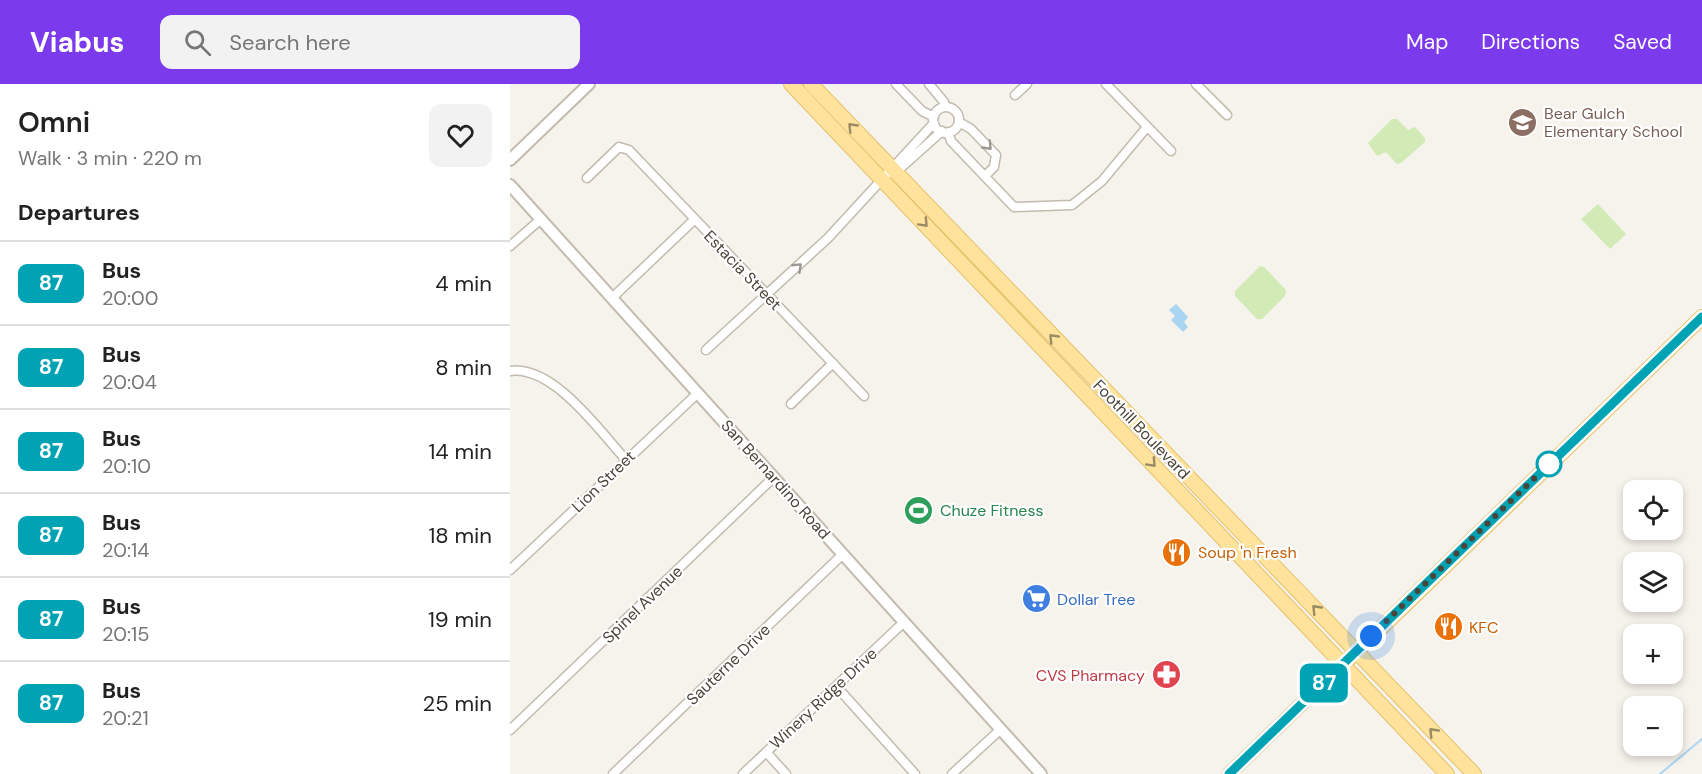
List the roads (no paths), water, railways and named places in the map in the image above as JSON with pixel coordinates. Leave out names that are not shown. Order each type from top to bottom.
[{"type":"main road","name":"Foothill Boulevard","points":[[791,84],[890,174],[1474,774]]},
{"type":"main road","name":"Foothill Boulevard","points":[[811,84],[890,174],[1447,774]]},
{"type":"main road","points":[[1229,774],[1702,317]]},
{"type":"street","points":[[510,160],[589,84]]},
{"type":"street","points":[[896,84],[934,120],[1014,207],[1072,205],[1102,181],[1148,127]]},
{"type":"street","points":[[928,84],[944,102],[945,107]]},
{"type":"street","points":[[1015,95],[1027,84]]},
{"type":"street","points":[[1106,84],[1170,151]]},
{"type":"street","points":[[1196,84],[1227,116]]},
{"type":"street","points":[[706,350],[765,293],[776,287],[828,238],[842,220],[890,174],[945,132],[955,129],[958,122],[955,111],[945,107],[939,110],[934,120],[890,174]]},
{"type":"street","points":[[958,122],[971,129],[996,155],[994,167],[985,176]]},
{"type":"street","name":"Estacia Street","points":[[587,178],[620,147],[629,150],[864,396]]},
{"type":"street","name":"San Bernardino Road","points":[[510,185],[1041,774]]},
{"type":"street","points":[[510,246],[541,219]]},
{"type":"street","points":[[612,298],[695,219]]},
{"type":"street","points":[[791,404],[833,363]]},
{"type":"street","points":[[510,371],[547,379],[568,397],[625,459]]},
{"type":"street","name":"Lion Street","points":[[510,570],[625,459],[698,393]]},
{"type":"street","name":"Spinel Avenue","points":[[510,730],[774,477]]},
{"type":"street","name":"Sauterne Drive","points":[[613,774],[843,554]]},
{"type":"street","name":"Winery Ridge Drive","points":[[743,774],[904,622]]},
{"type":"street","points":[[836,687],[915,774]]},
{"type":"street","points":[[957,773],[1001,729]]},
{"type":"street","points":[[766,752],[786,774]]},
{"type":"water","points":[[1176,304],[1188,317],[1184,322],[1188,327],[1183,332],[1171,320],[1175,316],[1169,310]]},
{"type":"waterway","points":[[1660,774],[1702,739]]},
{"type":"place","name":"Bear Gulch Elementary School","points":[[1523,122]]},
{"type":"place","name":"Chuze Fitness","points":[[919,510]]},
{"type":"place","name":"Soup 'n Fresh","points":[[1177,552]]},
{"type":"place","name":"Dollar Tree","points":[[1036,599]]},
{"type":"place","name":"KFC","points":[[1448,627]]},
{"type":"place","name":"CVS Pharmacy","points":[[1166,675]]}]
